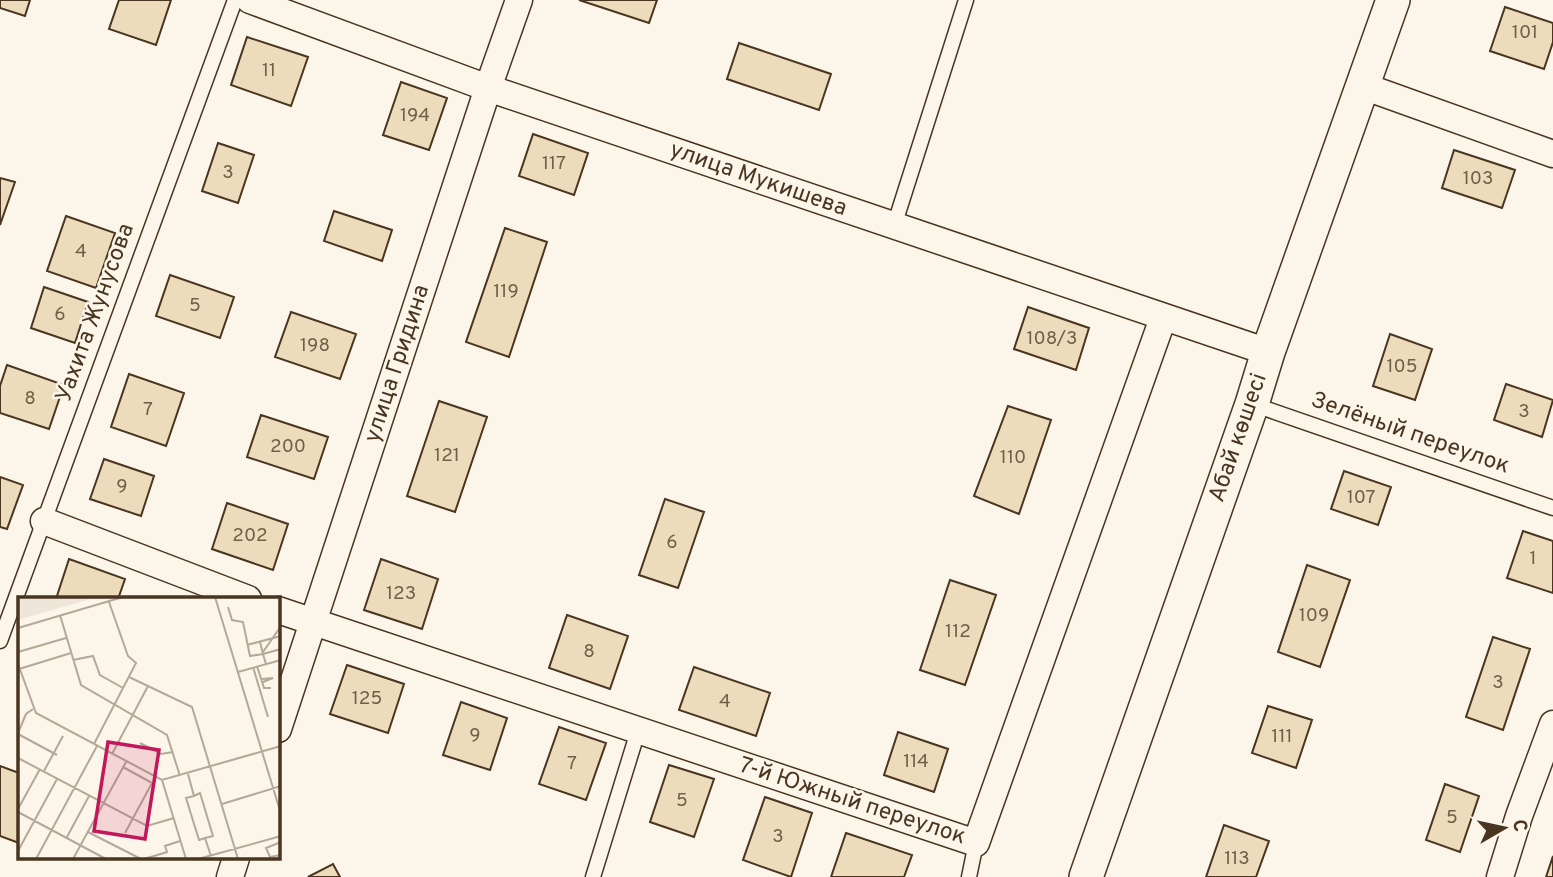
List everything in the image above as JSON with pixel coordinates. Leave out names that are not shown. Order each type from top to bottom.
[{"type":"street","name":"улица Мукишева","points":[[250,0],[488,88],[1268,352]]},
{"type":"street","name":"улица Гридина","points":[[280,723],[519,0]]},
{"type":"street","name":"Абай көшесі","points":[[1086,877],[1393,0]]},
{"type":"street","points":[[1363,86],[1553,154]]},
{"type":"street","name":"7-й Южный переулок","points":[[280,611],[976,843],[1163,318]]},
{"type":"street","points":[[44,521],[243,597]]},
{"type":"street","points":[[1500,877],[1553,724]]},
{"type":"street","points":[[230,877],[235,860]]},
{"type":"lane","name":"Уахита Жунусова","points":[[0,641],[235,0]]},
{"type":"lane","points":[[894,226],[966,0]]},
{"type":"lane","name":"Зелёный переулок","points":[[1252,404],[1553,508]]},
{"type":"lane","points":[[593,877],[638,731]]},
{"type":"lane","points":[[969,877],[976,843]]},
{"type":"building","points":[[0,0],[30,0],[25,16],[0,8]]},
{"type":"building","points":[[119,0],[171,0],[156,45],[109,29]]},
{"type":"building","points":[[579,0],[657,0],[649,23]]},
{"type":"building","points":[[1505,7],[1553,23],[1553,42],[1544,69],[1490,51]]},
{"type":"building","points":[[247,37],[308,57],[291,106],[231,85]]},
{"type":"building","points":[[739,43],[831,74],[819,110],[727,79]]},
{"type":"building","points":[[401,82],[447,98],[429,150],[383,135]]},
{"type":"building","points":[[533,134],[588,153],[574,195],[519,176]]},
{"type":"building","points":[[218,143],[254,155],[238,203],[202,191]]},
{"type":"building","points":[[1454,150],[1515,170],[1502,208],[1442,188]]},
{"type":"building","points":[[0,178],[15,182],[0,225]]},
{"type":"building","points":[[334,211],[392,230],[382,261],[324,241]]},
{"type":"building","points":[[66,216],[115,233],[96,288],[47,271]]},
{"type":"building","points":[[505,228],[547,242],[509,357],[466,342]]},
{"type":"building","points":[[170,275],[234,297],[220,338],[156,316]]},
{"type":"building","points":[[44,287],[88,302],[75,343],[31,328]]},
{"type":"building","points":[[1028,307],[1089,328],[1076,370],[1014,349]]},
{"type":"building","points":[[291,312],[356,334],[340,379],[275,357]]},
{"type":"building","points":[[1390,334],[1432,349],[1415,400],[1373,386]]},
{"type":"building","points":[[7,365],[64,385],[49,429],[0,413],[0,386]]},
{"type":"building","points":[[129,374],[184,393],[166,446],[111,427]]},
{"type":"building","points":[[1506,384],[1553,400],[1542,437],[1494,420]]},
{"type":"building","points":[[439,401],[487,417],[455,512],[407,496]]},
{"type":"building","points":[[1008,406],[1051,420],[1019,514],[974,496]]},
{"type":"building","points":[[261,415],[328,437],[314,479],[247,457]]},
{"type":"building","points":[[104,459],[154,476],[141,516],[90,499]]},
{"type":"building","points":[[1344,471],[1391,487],[1378,525],[1331,509]]},
{"type":"building","points":[[0,477],[23,485],[7,529],[0,527]]},
{"type":"building","points":[[665,499],[704,512],[678,588],[639,575]]},
{"type":"building","points":[[227,503],[288,524],[273,570],[212,549]]},
{"type":"building","points":[[1523,531],[1553,541],[1553,593],[1507,578]]},
{"type":"building","points":[[69,559],[125,579],[119,597],[57,597]]},
{"type":"building","points":[[381,559],[438,579],[422,629],[364,610]]},
{"type":"building","points":[[1307,565],[1350,580],[1320,667],[1278,652]]},
{"type":"building","points":[[950,580],[996,595],[965,685],[920,670]]},
{"type":"building","points":[[567,615],[628,636],[610,689],[549,668]]},
{"type":"building","points":[[1493,637],[1530,649],[1503,730],[1466,717]]},
{"type":"building","points":[[347,665],[404,684],[388,733],[330,714]]},
{"type":"building","points":[[694,667],[770,693],[756,736],[679,710]]},
{"type":"building","points":[[461,702],[507,718],[490,770],[443,755]]},
{"type":"building","points":[[1268,706],[1312,720],[1296,768],[1252,753]]},
{"type":"building","points":[[559,727],[606,743],[586,800],[539,784]]},
{"type":"building","points":[[898,732],[948,749],[934,792],[884,775]]},
{"type":"building","points":[[669,765],[714,779],[694,837],[650,822]]},
{"type":"building","points":[[0,766],[18,773],[18,843],[0,836]]},
{"type":"building","points":[[1445,784],[1479,796],[1460,852],[1426,840]]},
{"type":"building","points":[[765,797],[812,813],[791,877],[743,860]]},
{"type":"building","points":[[1224,825],[1269,841],[1256,877],[1206,877]]},
{"type":"building","points":[[846,833],[912,855],[904,877],[831,877]]},
{"type":"building","points":[[1553,856],[1553,877],[1546,877]]},
{"type":"building","points":[[333,864],[340,877],[308,877]]}]
